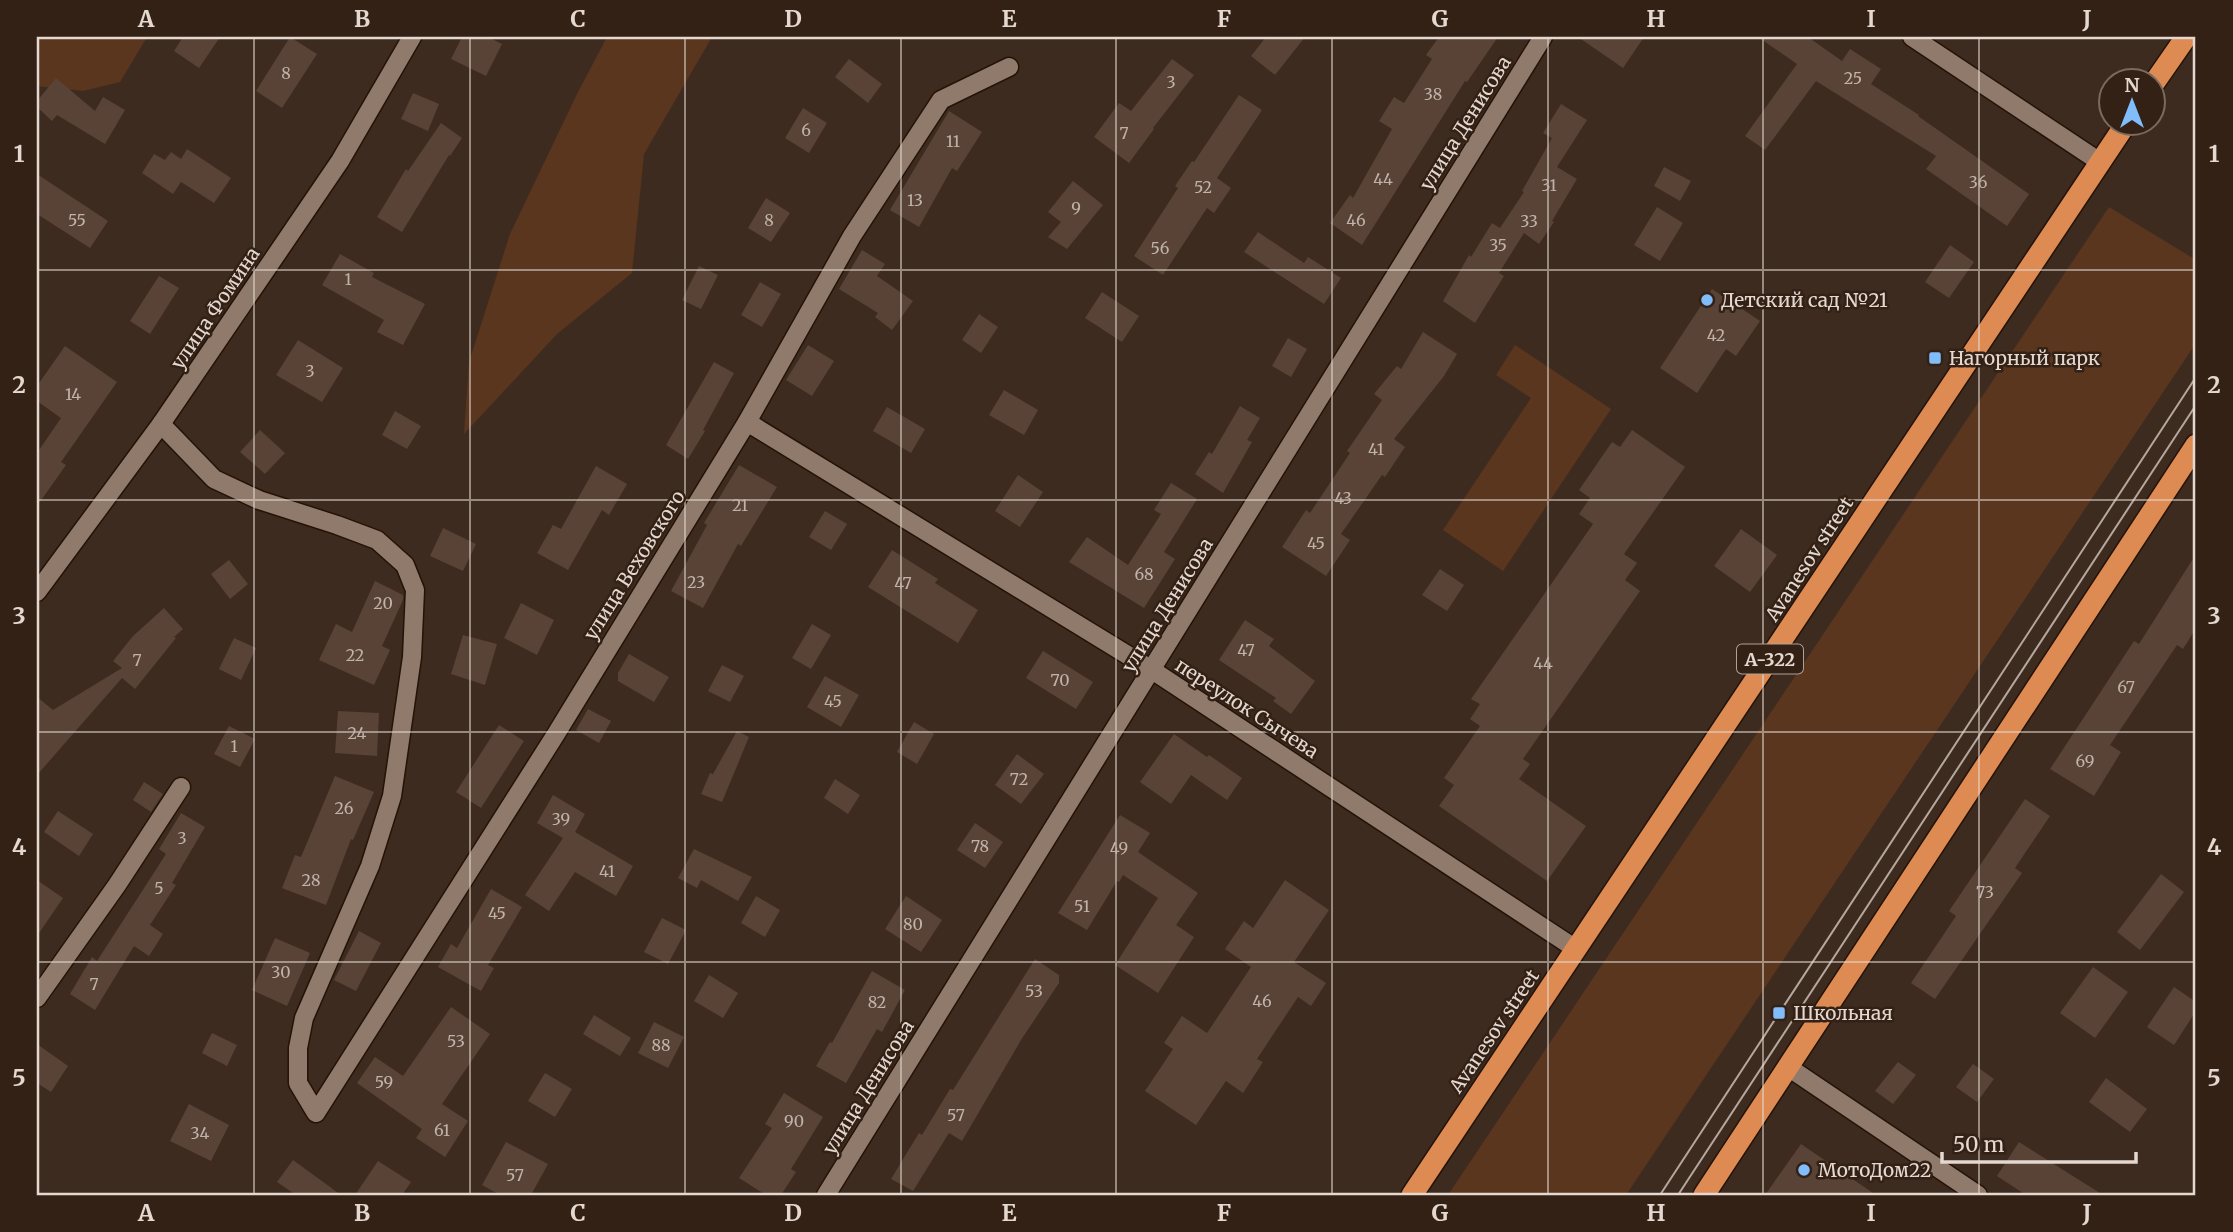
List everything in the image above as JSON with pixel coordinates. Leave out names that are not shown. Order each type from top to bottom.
[{"type":"highway","points":[[2166,66],[2186,37]]},
{"type":"highway","name":"Avanesov street","points":[[1412,1195],[2118,136]]},
{"type":"highway","points":[[1703,1195],[2196,445]]},
{"type":"street","name":"улица Фомина","points":[[37,593],[162,424],[340,161],[412,37]]},
{"type":"street","name":"улица Денисова","points":[[825,1195],[1543,37]]},
{"type":"street","points":[[1912,37],[2100,162]]},
{"type":"street","name":"улица Веховского","points":[[162,424],[214,479],[259,499],[337,524],[377,541],[405,565],[415,590],[412,657],[392,796],[370,866],[304,1018],[298,1048],[298,1083],[316,1113],[556,734],[747,422],[852,236],[941,100],[1009,67]]},
{"type":"street","name":"переулок Сычева","points":[[747,422],[1152,670],[1576,949]]},
{"type":"street","points":[[37,998],[117,885],[181,787]]},
{"type":"street","points":[[1788,1067],[1978,1195]]},
{"type":"shaded area","points":[[37,37],[147,37],[120,82],[83,91],[37,86]]},
{"type":"shaded area","points":[[607,37],[712,37],[644,154],[632,273],[557,334],[464,434],[469,362],[510,234]]},
{"type":"shaded area","points":[[2109,207],[2196,260],[2196,343],[1626,1195],[1448,1195]]},
{"type":"shaded area","points":[[1515,345],[1611,409],[1503,571],[1443,530],[1531,398],[1496,375]]},
{"type":"building","points":[[183,37],[220,37],[199,68],[174,51]]},
{"type":"building","points":[[290,37],[317,54],[282,108],[256,91]]},
{"type":"building","points":[[462,37],[488,37],[502,44],[486,76],[451,59]]},
{"type":"building","points":[[1266,37],[1305,37],[1275,75],[1251,56]]},
{"type":"building","points":[[1439,37],[1498,37],[1467,82],[1465,81],[1362,245],[1330,223],[1350,195],[1353,198],[1392,129],[1379,121],[1394,97],[1404,103],[1432,59],[1426,55]]},
{"type":"building","points":[[1578,37],[1644,37],[1623,68]]},
{"type":"building","points":[[1758,37],[1808,37],[1842,61],[1850,49],[1881,69],[1871,84],[2029,194],[2007,226],[1926,169],[1936,156],[1816,81],[1765,150],[1745,136],[1797,64]]},
{"type":"building","points":[[849,59],[882,84],[868,103],[835,77]]},
{"type":"building","points":[[1172,59],[1194,75],[1129,163],[1094,137],[1119,103],[1131,111]]},
{"type":"building","points":[[56,78],[95,111],[103,97],[125,110],[105,144],[57,115],[52,121],[37,107],[37,101]]},
{"type":"building","points":[[413,93],[439,104],[428,131],[401,119]]},
{"type":"building","points":[[1239,95],[1262,110],[1217,178],[1231,188],[1214,213],[1207,208],[1163,275],[1134,256],[1178,188],[1175,186]]},
{"type":"building","points":[[1561,104],[1587,120],[1557,167],[1577,179],[1539,244],[1524,233],[1499,273],[1504,276],[1475,323],[1443,301],[1469,255],[1471,257],[1492,223],[1500,228],[1524,192],[1522,191],[1552,138],[1543,133]]},
{"type":"building","points":[[803,108],[827,123],[809,153],[785,138]]},
{"type":"building","points":[[949,111],[982,132],[957,171],[952,168],[919,227],[890,210]]},
{"type":"building","points":[[441,123],[462,138],[402,232],[377,217],[406,169],[408,171]]},
{"type":"building","points":[[187,149],[231,178],[214,203],[181,182],[173,194],[142,173],[154,154],[165,160],[171,152],[181,159]]},
{"type":"building","points":[[1664,167],[1691,181],[1680,201],[1654,186]]},
{"type":"building","points":[[37,174],[108,221],[90,248],[37,214]]},
{"type":"building","points":[[1073,181],[1103,205],[1067,249],[1048,237],[1061,222],[1048,212]]},
{"type":"building","points":[[766,198],[790,213],[771,242],[748,228]]},
{"type":"building","points":[[1657,207],[1683,223],[1660,261],[1634,245]]},
{"type":"building","points":[[1258,232],[1304,263],[1308,257],[1341,278],[1324,304],[1244,252]]},
{"type":"building","points":[[1950,245],[1974,262],[1949,298],[1925,282]]},
{"type":"building","points":[[862,250],[885,264],[877,276],[913,301],[892,330],[875,317],[878,313],[839,289]]},
{"type":"building","points":[[340,254],[374,273],[372,277],[425,304],[403,345],[377,332],[384,320],[322,285]]},
{"type":"building","points":[[699,266],[718,275],[701,309],[682,300]]},
{"type":"building","points":[[159,276],[179,288],[150,334],[130,321]]},
{"type":"building","points":[[760,282],[781,294],[762,327],[741,315]]},
{"type":"building","points":[[1712,289],[1760,321],[1736,356],[1726,349],[1697,393],[1660,368]]},
{"type":"building","points":[[1102,292],[1139,316],[1122,342],[1085,318]]},
{"type":"building","points":[[979,314],[998,327],[981,353],[962,340]]},
{"type":"building","points":[[1423,332],[1457,354],[1444,376],[1394,439],[1405,447],[1341,534],[1350,540],[1326,576],[1282,547],[1306,510],[1310,513],[1350,453],[1347,451],[1382,400],[1374,394],[1397,366],[1401,369]]},
{"type":"building","points":[[1288,338],[1307,349],[1291,377],[1272,366]]},
{"type":"building","points":[[298,340],[343,368],[322,402],[276,375]]},
{"type":"building","points":[[808,345],[834,361],[812,396],[786,380]]},
{"type":"building","points":[[65,346],[117,382],[61,462],[66,465],[37,506],[37,453],[61,418],[37,401],[37,386]]},
{"type":"building","points":[[714,362],[734,373],[688,459],[666,445]]},
{"type":"building","points":[[1004,390],[1038,410],[1024,435],[989,415]]},
{"type":"building","points":[[1240,406],[1260,418],[1247,440],[1252,442],[1223,493],[1195,474],[1209,452],[1212,454]]},
{"type":"building","points":[[887,407],[925,429],[911,453],[873,431]]},
{"type":"building","points":[[395,411],[421,426],[407,449],[382,435]]},
{"type":"building","points":[[260,430],[285,453],[265,474],[240,452]]},
{"type":"building","points":[[1632,430],[1685,467],[1624,554],[1637,563],[1625,580],[1640,591],[1523,759],[1530,764],[1519,779],[1586,826],[1547,881],[1439,806],[1454,785],[1444,778],[1480,726],[1470,719],[1480,704],[1471,699],[1593,524],[1579,514],[1590,498],[1579,490],[1612,442],[1620,447]]},
{"type":"building","points":[[739,465],[777,487],[741,546],[738,544],[703,608],[671,591],[707,525],[704,523]]},
{"type":"building","points":[[596,466],[627,484],[609,515],[602,510],[568,570],[537,553],[553,525],[561,529]]},
{"type":"building","points":[[1018,475],[1043,492],[1020,527],[995,511]]},
{"type":"building","points":[[1171,483],[1197,499],[1164,552],[1175,559],[1144,608],[1069,562],[1087,537],[1128,565],[1161,514],[1154,510]]},
{"type":"building","points":[[825,511],[847,524],[831,550],[809,537]]},
{"type":"building","points":[[443,528],[476,544],[463,571],[430,556]]},
{"type":"building","points":[[1741,529],[1777,555],[1750,592],[1714,566]]},
{"type":"building","points":[[892,550],[938,579],[935,583],[978,610],[958,643],[868,587]]},
{"type":"building","points":[[2196,554],[2196,628],[2183,649],[2177,645],[2110,745],[2121,752],[2094,796],[2050,769],[2134,641],[2139,644]]},
{"type":"building","points":[[229,560],[248,584],[230,599],[211,574]]},
{"type":"building","points":[[1440,569],[1464,585],[1447,611],[1422,595]]},
{"type":"building","points":[[375,581],[403,595],[403,600],[382,646],[390,650],[374,685],[319,660],[336,624],[352,632]]},
{"type":"building","points":[[521,603],[554,620],[537,655],[504,638]]},
{"type":"building","points":[[164,608],[183,629],[135,689],[122,678],[37,775],[37,697],[53,710],[122,668],[113,661],[133,636]]},
{"type":"building","points":[[1245,620],[1274,639],[1269,646],[1315,681],[1291,714],[1273,701],[1276,698],[1219,660]]},
{"type":"building","points":[[812,624],[831,635],[811,669],[792,658]]},
{"type":"building","points":[[463,635],[497,644],[485,685],[451,674]]},
{"type":"building","points":[[234,638],[256,648],[241,680],[219,669]]},
{"type":"building","points":[[1043,651],[1093,682],[1076,709],[1026,678]]},
{"type":"building","points":[[629,654],[669,677],[654,702],[618,681],[618,673]]},
{"type":"building","points":[[722,665],[744,676],[730,702],[708,691]]},
{"type":"building","points":[[825,676],[859,695],[841,727],[807,707]]},
{"type":"building","points":[[588,709],[611,721],[599,743],[576,730]]},
{"type":"building","points":[[338,711],[379,713],[377,756],[335,753]]},
{"type":"building","points":[[914,722],[934,734],[917,764],[897,752]]},
{"type":"building","points":[[499,725],[524,741],[481,808],[456,792]]},
{"type":"building","points":[[229,726],[255,739],[240,767],[214,754]]},
{"type":"building","points":[[737,731],[749,737],[722,802],[701,794],[710,773],[713,774]]},
{"type":"building","points":[[1174,734],[1242,778],[1227,800],[1191,775],[1171,804],[1140,782]]},
{"type":"building","points":[[1017,754],[1044,774],[1021,804],[995,785]]},
{"type":"building","points":[[335,776],[374,792],[353,840],[351,839],[326,905],[282,888],[295,855],[301,857]]},
{"type":"building","points":[[835,779],[860,795],[848,814],[824,798]]},
{"type":"building","points":[[144,782],[163,794],[151,812],[133,800]]},
{"type":"building","points":[[553,795],[585,814],[575,832],[633,866],[616,896],[575,872],[549,911],[525,895],[563,838],[537,823]]},
{"type":"building","points":[[2025,799],[2050,816],[2015,868],[2022,873],[1935,999],[1911,983],[1956,916],[1949,911]]},
{"type":"building","points":[[58,811],[93,834],[79,856],[44,832]]},
{"type":"building","points":[[181,813],[205,827],[172,883],[176,885],[150,925],[163,934],[149,956],[134,946],[95,1010],[70,994],[92,957],[97,961],[166,854],[159,849]]},
{"type":"building","points":[[1120,815],[1150,833],[1138,852],[1198,893],[1176,925],[1194,937],[1158,993],[1115,965],[1158,898],[1123,875],[1087,930],[1058,913]]},
{"type":"building","points":[[975,823],[1003,842],[985,868],[957,850]]},
{"type":"building","points":[[694,849],[752,877],[738,901],[701,880],[697,888],[678,878]]},
{"type":"building","points":[[2161,874],[2184,892],[2140,950],[2117,932]]},
{"type":"building","points":[[37,880],[63,898],[37,936]]},
{"type":"building","points":[[1285,880],[1329,910],[1294,962],[1326,983],[1311,1006],[1298,997],[1257,1059],[1263,1062],[1243,1093],[1226,1081],[1196,1125],[1145,1091],[1173,1049],[1164,1043],[1182,1016],[1207,1033],[1251,967],[1225,949],[1244,921],[1253,928]]},
{"type":"building","points":[[491,889],[522,907],[488,965],[494,968],[481,991],[438,967],[451,944],[457,948]]},
{"type":"building","points":[[756,896],[780,910],[765,937],[741,923]]},
{"type":"building","points":[[906,896],[942,920],[921,952],[885,929]]},
{"type":"building","points":[[662,918],[686,930],[668,964],[644,952]]},
{"type":"building","points":[[359,931],[381,943],[356,991],[334,980]]},
{"type":"building","points":[[275,938],[310,953],[287,1006],[252,990]]},
{"type":"building","points":[[1035,959],[1059,975],[1059,983],[1021,1040],[962,1141],[949,1133],[913,1191],[891,1179],[919,1133],[922,1135],[950,1089],[953,1090]]},
{"type":"building","points":[[2093,967],[2128,992],[2095,1038],[2060,1013]]},
{"type":"building","points":[[872,971],[905,990],[882,1032],[877,1029],[846,1083],[816,1066],[830,1042],[832,1043]]},
{"type":"building","points":[[709,975],[738,993],[723,1018],[694,1001]]},
{"type":"building","points":[[2174,987],[2196,1002],[2196,1011],[2174,1045],[2147,1027]]},
{"type":"building","points":[[451,1007],[490,1034],[442,1104],[468,1121],[445,1157],[416,1138],[422,1129],[357,1083],[375,1057],[403,1076]]},
{"type":"building","points":[[594,1015],[631,1038],[620,1056],[583,1034]]},
{"type":"building","points":[[654,1022],[684,1037],[668,1068],[638,1053]]},
{"type":"building","points":[[212,1033],[237,1045],[227,1066],[202,1053]]},
{"type":"building","points":[[37,1044],[68,1066],[51,1092],[37,1083]]},
{"type":"building","points":[[1898,1062],[1916,1075],[1893,1104],[1875,1091]]},
{"type":"building","points":[[1973,1064],[1994,1079],[1977,1102],[1956,1087]]},
{"type":"building","points":[[545,1073],[572,1089],[555,1117],[528,1101]]},
{"type":"building","points":[[2106,1078],[2147,1109],[2130,1132],[2089,1102]]},
{"type":"building","points":[[784,1093],[823,1117],[791,1169],[796,1172],[781,1195],[766,1195],[739,1178],[772,1128],[765,1124]]},
{"type":"building","points":[[189,1104],[229,1125],[211,1161],[170,1141]]},
{"type":"building","points":[[506,1142],[548,1164],[531,1195],[500,1195],[482,1185]]},
{"type":"building","points":[[2019,1142],[2103,1195],[2026,1195],[1997,1176]]},
{"type":"building","points":[[1801,1144],[1876,1195],[1765,1195]]},
{"type":"building","points":[[293,1160],[341,1195],[296,1195],[277,1182]]},
{"type":"building","points":[[378,1161],[411,1182],[402,1195],[355,1195]]},
{"type":"tram line","points":[[1660,1195],[2196,377]]},
{"type":"tram line","points":[[1678,1195],[2196,405]]},
{"type":"place","name":"Детский сад №21","points":[[1707,300]]},
{"type":"place","name":"Нагорный парк","points":[[1935,358]]},
{"type":"place","name":"Школьная","points":[[1779,1013]]},
{"type":"place","name":"МотоДом22","points":[[1804,1170]]}]
